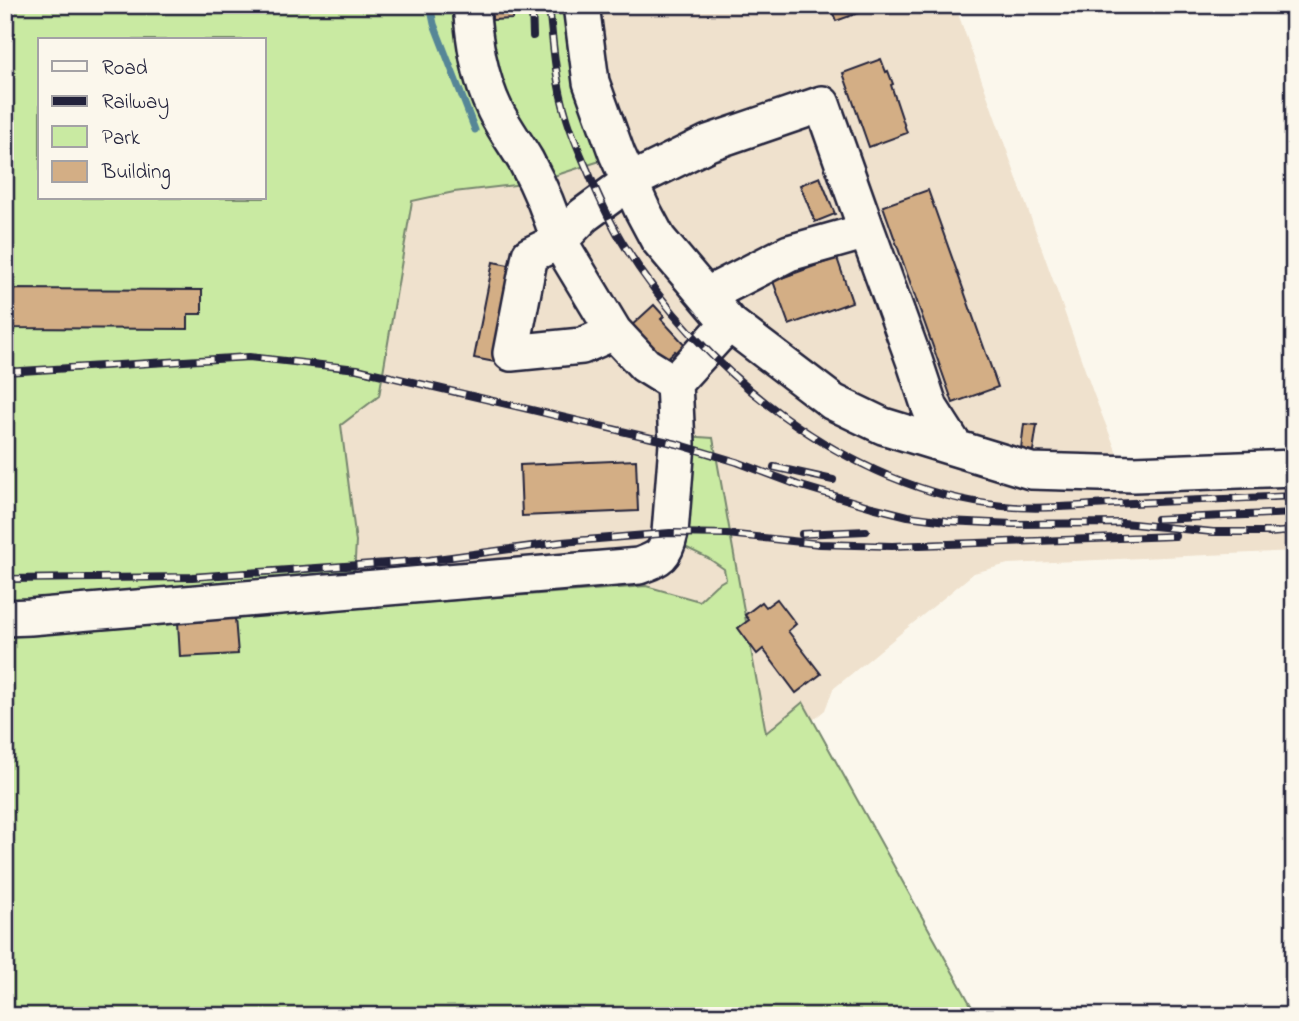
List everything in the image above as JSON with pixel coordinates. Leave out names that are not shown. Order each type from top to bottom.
[{"type":"lane","points":[[471,5],[473,40],[486,87],[495,109],[527,162],[549,207],[559,241],[614,332],[645,365],[674,383]]},
{"type":"lane","points":[[581,5],[591,82],[617,154],[658,239],[729,323],[833,401],[883,426],[1031,471],[1134,474],[1294,468]]},
{"type":"lane","points":[[614,332],[582,346],[511,353],[530,255],[559,241],[584,215],[629,182],[708,143],[822,104],[930,408],[955,447]]},
{"type":"lane","points":[[707,295],[789,253],[867,232]]},
{"type":"lane","points":[[5,618],[639,566],[660,558],[667,547],[670,533],[677,444],[674,383],[729,323]]},
{"type":"shaded area","points":[[582,5],[955,5],[1119,458],[1294,452],[1294,551],[1008,564],[974,573],[833,689],[825,710],[813,720],[802,703],[766,733],[712,438],[708,558],[724,569],[726,579],[699,601],[646,586],[351,609],[356,542],[341,425],[379,396],[412,201],[454,192],[532,183],[604,158]]},
{"type":"green space","points":[[5,5],[582,5],[604,158],[532,183],[454,192],[412,201],[379,396],[341,425],[356,542],[352,608],[646,586],[699,601],[726,579],[724,569],[685,547],[681,523],[685,436],[713,438],[766,733],[803,702],[977,1016],[5,1016]]},
{"type":"building","points":[[483,5],[513,5],[513,19],[492,20],[492,6]]},
{"type":"building","points":[[830,5],[862,5],[864,11],[836,21]]},
{"type":"building","points":[[881,59],[893,84],[891,85],[907,133],[869,147],[843,73]]},
{"type":"building","points":[[820,177],[835,214],[815,222],[800,185]]},
{"type":"building","points":[[928,190],[998,387],[953,403],[883,206]]},
{"type":"building","points":[[837,258],[852,302],[789,325],[773,281]]},
{"type":"building","points":[[493,262],[514,266],[495,362],[474,358]]},
{"type":"building","points":[[5,289],[202,290],[202,314],[188,314],[188,329],[5,328]]},
{"type":"building","points":[[654,305],[664,316],[661,319],[687,347],[679,355],[675,351],[663,362],[630,327]]},
{"type":"building","points":[[1024,424],[1037,425],[1033,451],[1021,449]]},
{"type":"building","points":[[636,460],[638,511],[522,516],[520,465]]},
{"type":"building","points":[[777,599],[796,624],[788,631],[821,674],[796,693],[763,649],[757,654],[738,628],[749,620],[745,615],[762,602],[766,607]]},
{"type":"building","points":[[235,618],[238,654],[180,657],[178,622]]},
{"type":"waterway","points":[[430,5],[434,24],[475,130]]},
{"type":"railway","points":[[532,5],[533,36]]},
{"type":"railway","points":[[549,5],[557,74],[566,115],[581,156],[616,232],[654,288],[692,335],[736,378],[783,416],[835,449],[889,476],[945,495],[1003,506],[1029,508],[1294,496]]},
{"type":"railway","points":[[5,372],[249,357],[357,369],[677,444],[737,462],[798,485],[908,516],[1013,524],[1123,523],[1213,532],[1277,532]]},
{"type":"railway","points":[[774,467],[833,480]]},
{"type":"railway","points":[[1157,519],[1294,513]]},
{"type":"railway","points":[[802,534],[866,531]]},
{"type":"railway","points":[[1269,533],[1294,531]]},
{"type":"railway","points":[[5,579],[192,577],[429,560],[562,542],[670,533],[727,534],[820,544],[892,546],[1175,536]]}]
